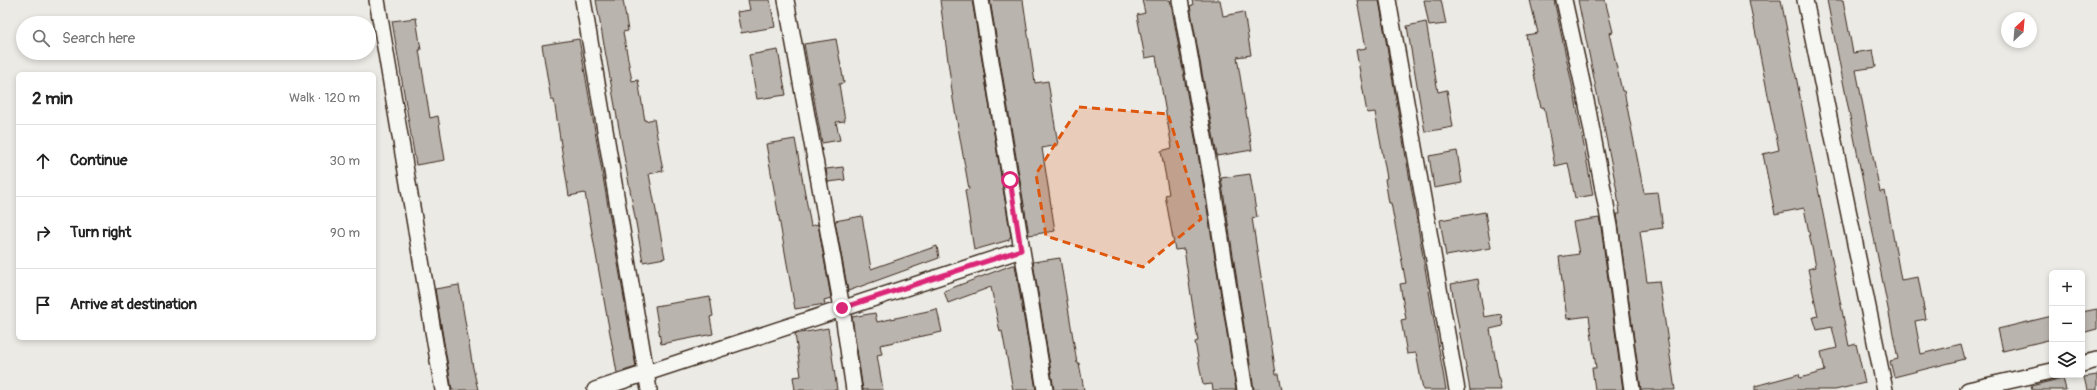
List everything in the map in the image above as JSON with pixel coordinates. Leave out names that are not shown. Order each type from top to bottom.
[{"type":"street","points":[[377,0],[443,390]]},
{"type":"street","points":[[583,0],[649,390]]},
{"type":"street","points":[[786,0],[842,308],[854,390]]},
{"type":"street","points":[[981,0],[1045,390]]},
{"type":"street","points":[[1180,0],[1212,182],[1245,390]]},
{"type":"street","points":[[1388,0],[1457,390]]},
{"type":"street","points":[[1564,0],[1587,105],[1610,226],[1632,390]]},
{"type":"street","points":[[1805,0],[1885,390]]},
{"type":"street","points":[[595,390],[1021,250]]},
{"type":"street","points":[[2085,363],[2097,360]]},
{"type":"street","points":[[1968,390],[2049,372]]},
{"type":"highlighted area","points":[[1079,107],[1168,114],[1201,219],[1143,267],[1046,236],[1036,174]]},
{"type":"building","points":[[596,0],[623,0],[628,31],[623,32],[632,81],[638,80],[645,121],[654,119],[663,171],[649,174],[665,258],[643,262]]},
{"type":"building","points":[[748,0],[770,0],[775,27],[741,33],[737,12],[750,10]]},
{"type":"building","points":[[940,0],[972,0],[1011,237],[1009,240],[974,250],[965,190],[969,189],[953,99]]},
{"type":"building","points":[[990,0],[1023,0],[1035,83],[1048,81],[1058,145],[1042,148],[1055,231],[1029,235]]},
{"type":"building","points":[[1142,0],[1170,0],[1203,183],[1236,390],[1213,390],[1212,384],[1203,385],[1195,342],[1198,341],[1184,249],[1175,250],[1165,195],[1169,194],[1161,151],[1172,148],[1156,56],[1145,58],[1137,15],[1145,13]]},
{"type":"building","points":[[1192,0],[1220,0],[1223,16],[1244,12],[1251,55],[1237,57],[1252,150],[1217,156],[1190,6],[1193,5]]},
{"type":"building","points":[[1357,0],[1379,0],[1446,390],[1423,390],[1416,353],[1407,354],[1401,320],[1406,319],[1400,284],[1406,283],[1391,203],[1389,203],[1385,179],[1387,178],[1375,112],[1367,113],[1356,50],[1366,48]]},
{"type":"building","points":[[1424,0],[1441,0],[1446,24],[1429,26]]},
{"type":"building","points":[[1530,0],[1554,0],[1576,103],[1593,195],[1575,198],[1568,163],[1555,166],[1544,107],[1541,108],[1526,35],[1538,33]]},
{"type":"building","points":[[1578,0],[1605,0],[1613,32],[1609,33],[1622,91],[1624,91],[1644,193],[1658,192],[1663,228],[1640,231],[1647,282],[1659,281],[1675,390],[1641,390],[1617,214],[1620,214],[1617,191]]},
{"type":"building","points":[[1749,0],[1781,0],[1849,346],[1856,344],[1865,383],[1835,390],[1755,390],[1755,386],[1799,374],[1800,378],[1825,371],[1821,352],[1837,348],[1832,327],[1817,330],[1813,317],[1818,316],[1808,269],[1816,267],[1804,208],[1775,214],[1763,154],[1779,150]]},
{"type":"building","points":[[1827,0],[1843,0],[1853,53],[1873,50],[1876,67],[1856,70],[1880,192],[1885,191],[1901,280],[1918,277],[1926,319],[1915,321],[1921,354],[1961,344],[1965,359],[1894,377],[1890,361],[1898,359]]},
{"type":"building","points":[[416,18],[421,50],[419,50],[430,118],[438,116],[445,160],[416,165],[392,21]]},
{"type":"building","points":[[1426,22],[1438,92],[1447,90],[1453,127],[1425,132],[1407,26]]},
{"type":"building","points":[[579,39],[636,367],[617,373],[585,193],[569,196],[554,100],[551,100],[542,45]]},
{"type":"building","points":[[836,39],[844,83],[839,84],[845,121],[836,122],[840,140],[822,143],[804,44]]},
{"type":"building","points":[[778,50],[786,95],[757,99],[749,55]]},
{"type":"building","points":[[795,139],[811,226],[818,224],[831,298],[824,300],[825,304],[795,309],[766,144]]},
{"type":"building","points":[[1457,151],[1462,183],[1434,188],[1429,156]]},
{"type":"building","points":[[843,167],[845,180],[828,182],[826,169]]},
{"type":"building","points":[[1250,174],[1257,217],[1252,218],[1276,374],[1279,374],[1282,390],[1254,390],[1221,178]]},
{"type":"building","points":[[1485,212],[1491,248],[1446,256],[1440,220]]},
{"type":"building","points":[[862,216],[871,269],[937,246],[939,258],[848,291],[835,221]]},
{"type":"building","points":[[1599,218],[1623,390],[1595,390],[1592,368],[1596,368],[1589,316],[1567,319],[1559,257],[1579,254],[1573,222]]},
{"type":"building","points":[[1060,258],[1077,363],[1079,363],[1084,390],[1054,390],[1033,262]]},
{"type":"building","points":[[1015,265],[1036,390],[1013,390],[1002,331],[1000,332],[991,287],[948,303],[944,291]]},
{"type":"building","points":[[1478,279],[1484,317],[1501,314],[1503,326],[1490,329],[1501,390],[1470,390],[1451,284]]},
{"type":"building","points":[[459,285],[478,390],[452,390],[435,289]]},
{"type":"building","points":[[710,297],[713,316],[710,317],[713,334],[661,344],[655,306]]},
{"type":"building","points":[[937,309],[942,332],[880,345],[882,354],[877,355],[883,390],[863,390],[852,317],[875,313],[877,322]]},
{"type":"building","points":[[2097,309],[2097,329],[2085,332],[2085,311]]},
{"type":"building","points":[[2049,317],[2049,340],[2003,351],[1998,329]]},
{"type":"building","points":[[828,328],[837,390],[795,390],[793,377],[801,376],[795,334]]},
{"type":"building","points":[[2097,375],[2097,390],[2087,390],[2085,377]]},
{"type":"building","points":[[2063,378],[2066,390],[2032,390],[2031,386]]},
{"type":"route","points":[[842,308],[1021,250],[1010,180]]}]
